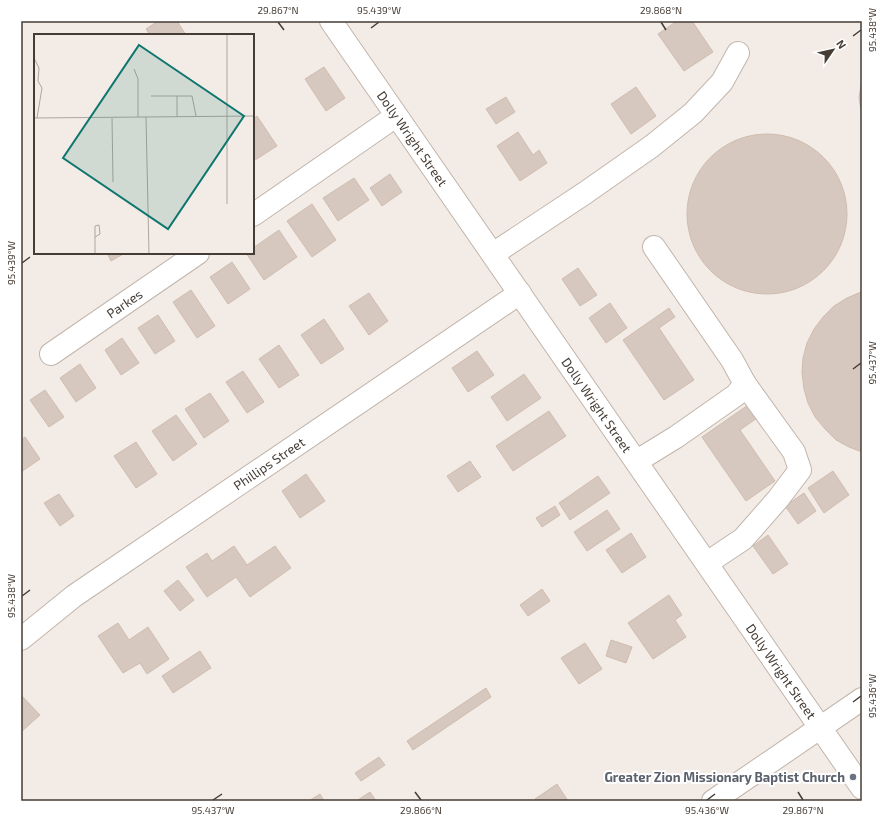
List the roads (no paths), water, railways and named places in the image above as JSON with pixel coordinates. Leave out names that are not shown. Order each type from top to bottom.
[{"type":"street","name":"Dolly Wright Street","points":[[331,21],[862,788]]},
{"type":"street","points":[[493,254],[585,193],[652,146],[687,118],[722,82],[738,53]]},
{"type":"street","points":[[254,214],[396,116]]},
{"type":"street","points":[[654,247],[732,360],[746,384],[794,452],[800,470],[778,499],[743,539],[707,563]]},
{"type":"street","name":"Parkes","points":[[51,354],[197,254]]},
{"type":"street","name":"Phillips Street","points":[[21,640],[74,596],[520,293]]},
{"type":"street","points":[[637,461],[676,437],[736,396],[746,384]]},
{"type":"street","points":[[713,801],[862,699]]},
{"type":"place","name":"Greater Zion Missionary Baptist Church","points":[[853,777]]}]
